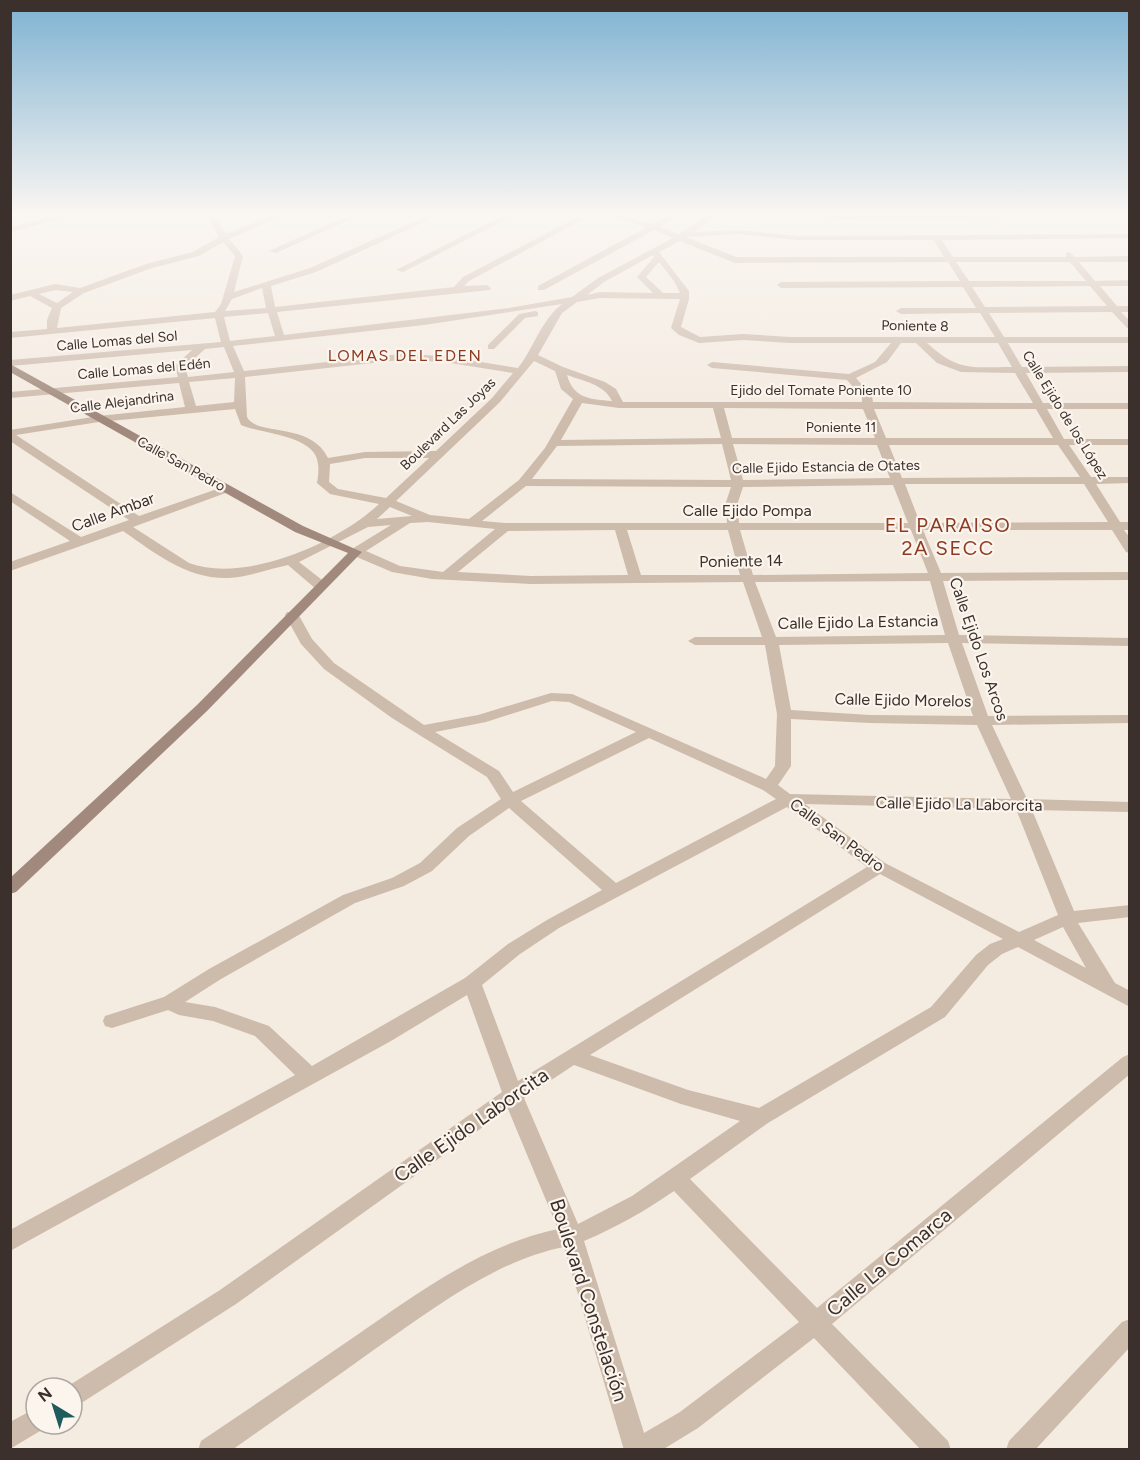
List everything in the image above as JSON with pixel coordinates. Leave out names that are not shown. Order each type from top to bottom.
[{"type":"street","points":[[52,331],[54,313],[57,308],[81,291],[108,281]]},
{"type":"street","points":[[232,281],[226,304],[219,314],[221,335],[239,374],[238,405],[244,423],[259,430],[297,436],[322,454],[323,483],[334,492],[388,502],[428,518]]},
{"type":"street","points":[[228,297],[277,281]]},
{"type":"street","points":[[457,289],[464,281]]},
{"type":"street","points":[[541,288],[554,281]]},
{"type":"street","name":"Boulevard Las Joyas","points":[[365,524],[496,400],[532,356],[559,311],[601,281]]},
{"type":"street","points":[[645,281],[660,295]]},
{"type":"street","points":[[491,347],[524,312],[600,296],[686,296],[685,287],[680,281]]},
{"type":"street","name":"Calle Ejido de los López","points":[[964,281],[1002,341],[1061,442],[1130,549]]},
{"type":"street","points":[[1092,281],[1112,309],[1130,328]]},
{"type":"street","points":[[781,285],[1130,283]]},
{"type":"street","points":[[267,284],[265,291],[273,310],[280,338]]},
{"type":"street","points":[[10,298],[55,287],[81,291]]},
{"type":"street","points":[[347,316],[457,289],[487,288]]},
{"type":"street","points":[[29,292],[57,308]]},
{"type":"street","name":"Poniente 8","points":[[686,296],[676,328],[699,340],[861,339],[895,346],[918,340],[1130,340]]},
{"type":"street","points":[[901,311],[1130,309]]},
{"type":"street","points":[[10,335],[273,310],[347,316],[559,311]]},
{"type":"street","name":"Calle Lomas del Sol","points":[[10,365],[280,338],[347,316]]},
{"type":"street","points":[[918,340],[941,361],[957,368],[977,371],[1130,369]]},
{"type":"street","points":[[712,365],[850,377],[882,363],[895,346]]},
{"type":"street","points":[[191,409],[180,366],[201,347]]},
{"type":"street","points":[[532,356],[559,369],[601,384],[612,391],[619,405]]},
{"type":"street","name":"Calle Lomas del Edén","points":[[10,395],[184,380],[380,358],[444,359],[520,371]]},
{"type":"street","name":"Calle San Pedro","points":[[10,365],[99,419],[299,529],[356,552]]},
{"type":"street","points":[[472,523],[523,482],[553,443],[579,399],[567,391],[559,369]]},
{"type":"street","name":"Calle Ejido Los Arcos","points":[[850,377],[867,396],[867,407],[935,575],[953,638],[982,719],[1022,805],[1074,934],[1108,988]]},
{"type":"street","name":"Ejido del Tomate Poniente 10","points":[[579,399],[619,405],[1130,406]]},
{"type":"street","name":"Calle Alejandrina","points":[[10,434],[99,419],[238,405]]},
{"type":"street","points":[[718,406],[738,484],[732,502],[733,526],[747,577],[771,642],[784,714],[783,766],[769,786]]},
{"type":"street","points":[[10,434],[138,521]]},
{"type":"street","name":"Poniente 11","points":[[553,443],[1130,442]]},
{"type":"street","points":[[324,462],[365,455],[439,454]]},
{"type":"street","name":"Calle Ejido Estancia de Otates","points":[[523,482],[738,484],[1130,480]]},
{"type":"street","name":"Calle Ambar","points":[[10,567],[227,489]]},
{"type":"street","points":[[10,495],[79,542]]},
{"type":"street","name":"Calle Ejido Pompa","points":[[365,524],[428,518],[505,527],[1130,526]]},
{"type":"street","points":[[10,888],[201,708],[356,552],[407,520]]},
{"type":"street","points":[[124,526],[171,559],[195,570],[228,574],[290,561],[365,524]]},
{"type":"street","points":[[447,575],[505,527]]},
{"type":"street","points":[[620,528],[636,580]]},
{"type":"street","name":"Poniente 14","points":[[356,552],[397,569],[447,575],[531,580],[935,575],[1130,576]]},
{"type":"street","points":[[290,561],[321,586]]},
{"type":"street","points":[[292,615],[306,641],[329,666],[421,730],[493,774],[510,800],[615,892]]},
{"type":"street","name":"Calle Ejido La Estancia","points":[[695,641],[771,642],[953,638],[1130,642]]},
{"type":"street","name":"Calle San Pedro","points":[[421,730],[481,719],[551,697],[572,698],[769,786],[879,867],[1130,1000]]},
{"type":"street","name":"Calle Ejido Morelos","points":[[784,714],[982,719],[1130,719]]},
{"type":"street","points":[[112,1021],[171,1002],[215,974],[349,899],[398,882],[426,867],[463,832],[510,800],[649,732]]},
{"type":"street","points":[[10,1240],[384,1036],[472,983],[514,949],[543,930],[789,799]]},
{"type":"street","name":"Calle Ejido La Laborcita","points":[[789,799],[1130,807]]},
{"type":"street","name":"Calle Ejido Laborcita","points":[[84,1389],[228,1297],[571,1056],[879,867]]},
{"type":"street","points":[[210,1449],[427,1300],[492,1262],[518,1250],[572,1236],[606,1222],[676,1179],[761,1117],[938,1012],[982,960],[996,949],[1068,918],[1130,911]]},
{"type":"street","name":"Boulevard Constelación","points":[[472,983],[513,1096],[572,1236],[637,1449]]},
{"type":"street","points":[[171,1002],[179,1008],[215,1014],[262,1031],[309,1076]]},
{"type":"street","points":[[571,1056],[729,1112],[761,1117]]},
{"type":"street","name":"Calle La Comarca","points":[[637,1449],[689,1420],[817,1322],[1130,1062]]},
{"type":"street","points":[[676,1179],[939,1449]]},
{"type":"street","points":[[1018,1449],[1130,1330]]},
{"type":"street","points":[[10,1437],[24,1428]]},
{"type":"district","name":"LOMAS DEL EDEN","points":[[405,355]]},
{"type":"district","name":"EL PARAISO 2A SECC","points":[[948,536]]}]
